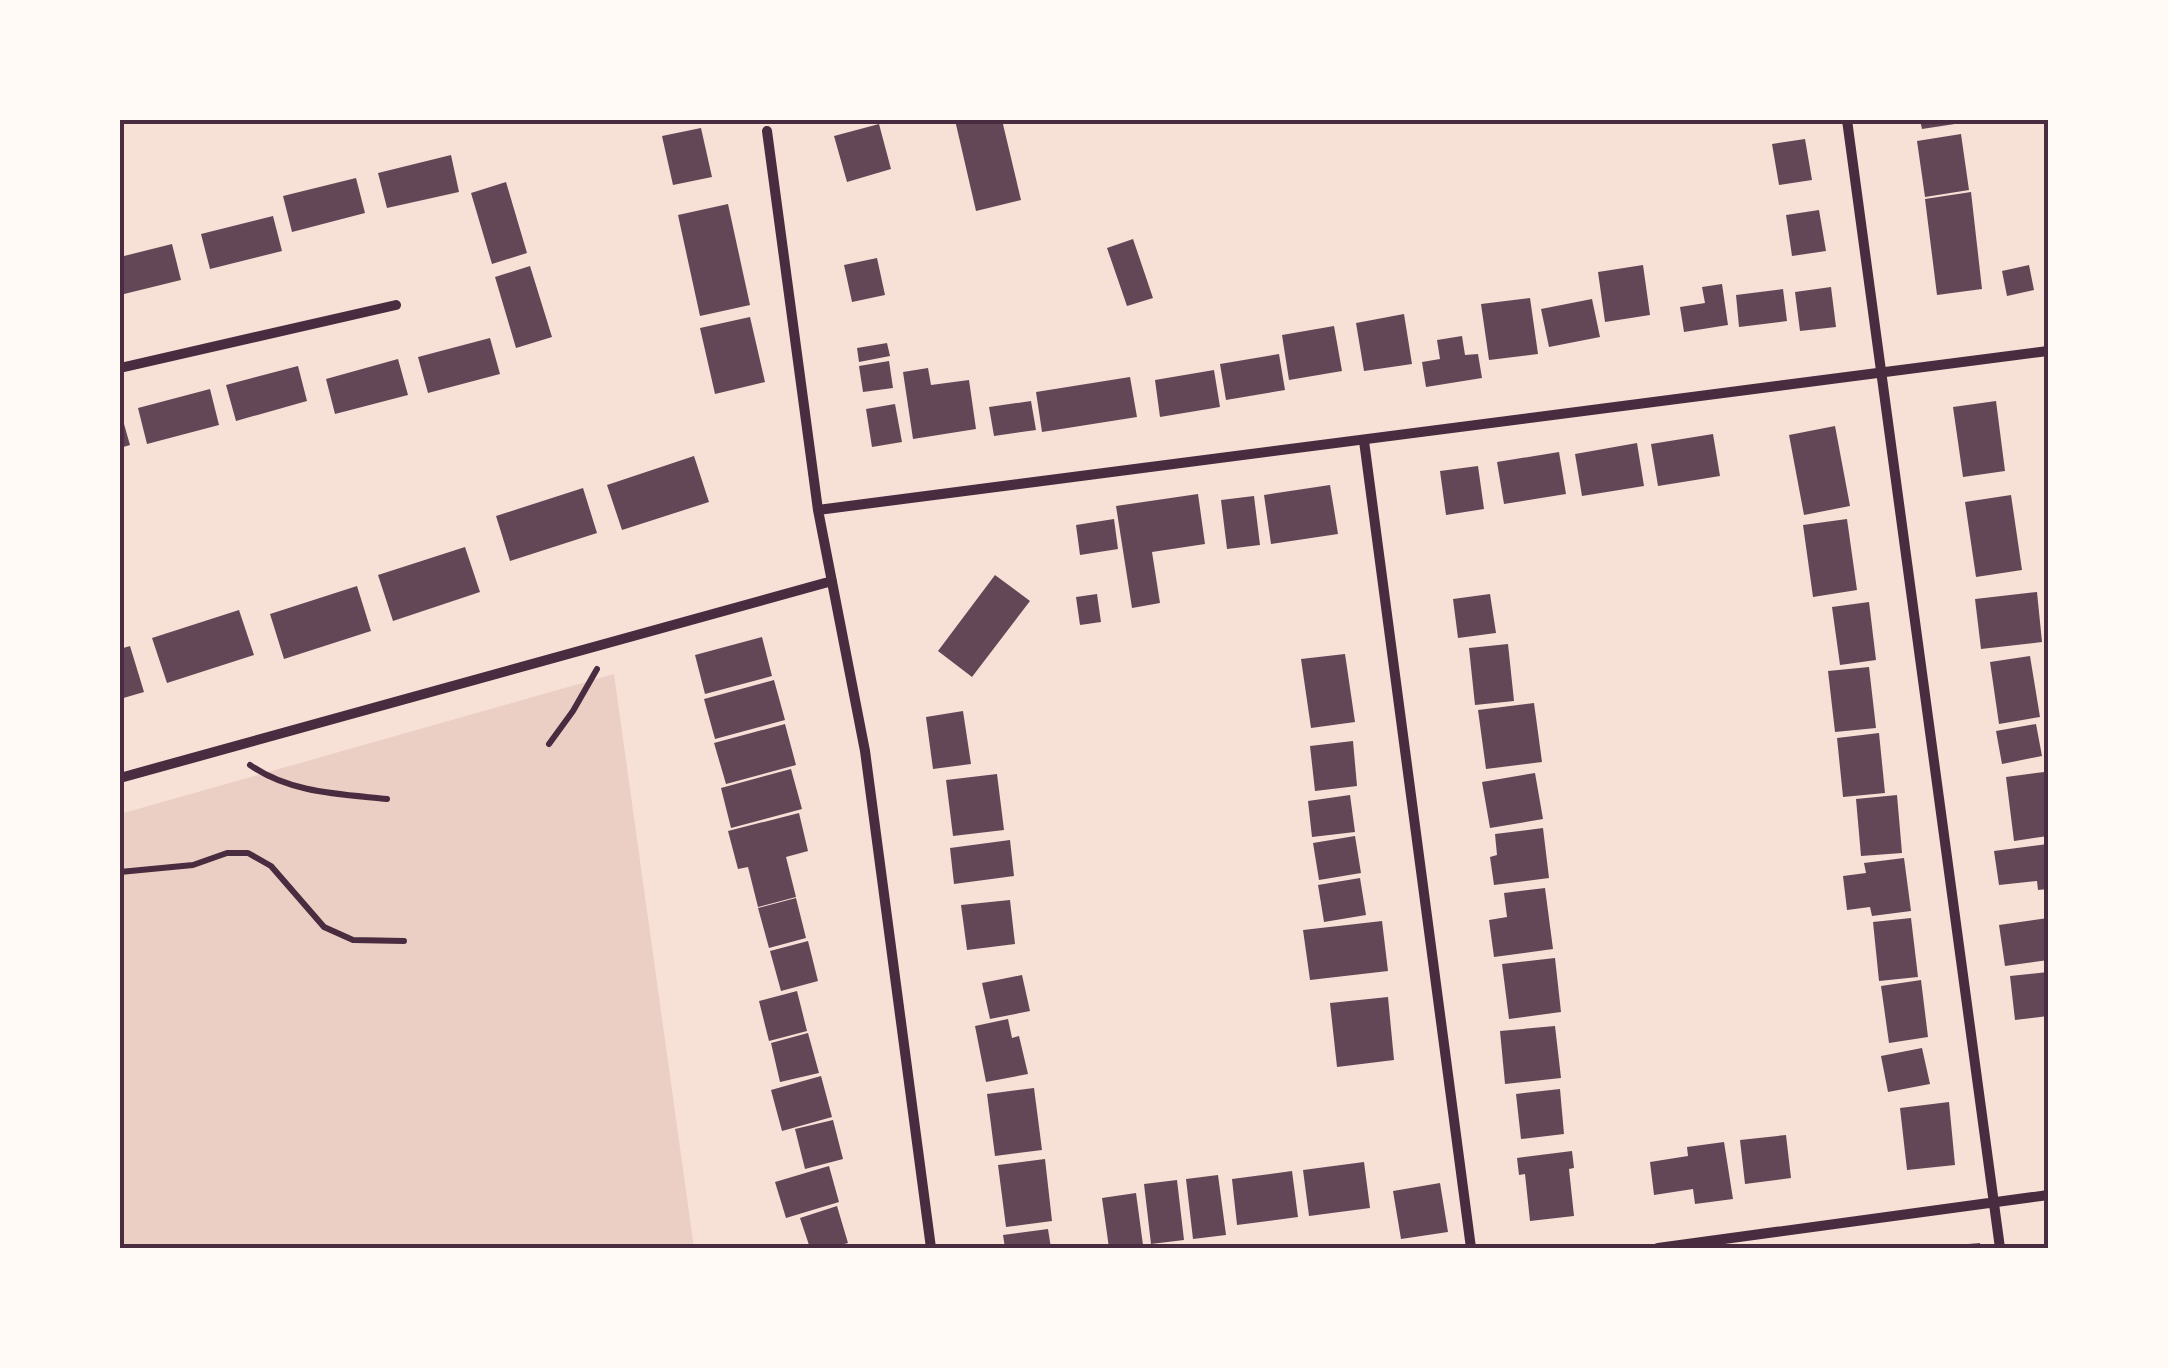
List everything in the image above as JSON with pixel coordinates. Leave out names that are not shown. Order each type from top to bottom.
[{"type":"street","points":[[1846,120],[2000,1248]]},
{"type":"street","points":[[768,131],[818,510],[865,751],[931,1248]]},
{"type":"street","points":[[120,368],[396,305]]},
{"type":"street","points":[[818,510],[2048,350]]},
{"type":"street","points":[[1364,441],[1471,1248]]},
{"type":"street","points":[[120,778],[832,581]]},
{"type":"street","points":[[1658,1248],[2048,1195]]},
{"type":"path","points":[[549,744],[573,711],[612,642]]},
{"type":"path","points":[[226,748],[272,781],[314,791],[387,799]]},
{"type":"path","points":[[120,872],[193,865],[227,853],[248,853],[271,866],[324,927],[353,940],[404,941]]},
{"type":"shaded area","points":[[614,674],[694,1248],[120,1248],[120,814]]},
{"type":"building","points":[[955,120],[1002,120],[1021,200],[976,211]]},
{"type":"building","points":[[1920,120],[1968,120],[1968,122],[1922,129]]},
{"type":"building","points":[[879,124],[891,169],[847,182],[834,136]]},
{"type":"building","points":[[701,128],[712,177],[673,185],[662,136]]},
{"type":"building","points":[[1961,134],[1969,190],[1925,197],[1917,141]]},
{"type":"building","points":[[1805,139],[1812,180],[1779,185],[1772,144]]},
{"type":"building","points":[[451,155],[459,192],[387,208],[378,173]]},
{"type":"building","points":[[356,178],[365,213],[292,232],[283,196]]},
{"type":"building","points":[[506,182],[527,253],[492,264],[471,193]]},
{"type":"building","points":[[1971,192],[1982,289],[1937,295],[1925,199]]},
{"type":"building","points":[[728,204],[750,305],[700,316],[678,215]]},
{"type":"building","points":[[1819,210],[1826,251],[1792,256],[1786,215]]},
{"type":"building","points":[[273,216],[282,251],[210,269],[201,234]]},
{"type":"building","points":[[1133,239],[1153,298],[1127,306],[1107,248]]},
{"type":"building","points":[[172,244],[181,280],[120,295],[120,257]]},
{"type":"building","points":[[877,258],[885,295],[852,302],[844,265]]},
{"type":"building","points":[[1643,265],[1650,315],[1605,322],[1598,272]]},
{"type":"building","points":[[2029,265],[2034,290],[2007,296],[2002,271]]},
{"type":"building","points":[[530,266],[552,337],[516,348],[495,277]]},
{"type":"building","points":[[1722,284],[1728,325],[1684,332],[1680,307],[1705,303],[1702,287]]},
{"type":"building","points":[[1831,287],[1836,327],[1800,331],[1795,292]]},
{"type":"building","points":[[1783,289],[1787,321],[1739,327],[1736,295]]},
{"type":"building","points":[[1530,298],[1538,354],[1489,360],[1481,304]]},
{"type":"building","points":[[1592,299],[1600,337],[1549,347],[1541,309]]},
{"type":"building","points":[[1404,314],[1412,364],[1364,371],[1356,323]]},
{"type":"building","points":[[750,317],[765,382],[715,394],[700,328]]},
{"type":"building","points":[[1334,326],[1342,371],[1289,380],[1282,335]]},
{"type":"building","points":[[1462,336],[1465,355],[1478,354],[1482,378],[1426,387],[1422,362],[1440,359],[1437,340]]},
{"type":"building","points":[[490,338],[500,374],[428,393],[418,357]]},
{"type":"building","points":[[887,343],[890,356],[859,362],[857,348]]},
{"type":"building","points":[[1279,354],[1285,390],[1226,400],[1220,364]]},
{"type":"building","points":[[398,359],[408,395],[335,414],[326,379]]},
{"type":"building","points":[[889,361],[893,388],[863,392],[859,366]]},
{"type":"building","points":[[298,366],[307,401],[236,421],[226,385]]},
{"type":"building","points":[[928,368],[931,385],[969,380],[976,429],[913,439],[903,372]]},
{"type":"building","points":[[1214,370],[1220,407],[1160,417],[1155,380]]},
{"type":"building","points":[[1130,377],[1137,417],[1042,432],[1036,392]]},
{"type":"building","points":[[210,389],[219,425],[147,444],[138,408]]},
{"type":"building","points":[[1031,401],[1036,430],[994,436],[989,407]]},
{"type":"building","points":[[1996,401],[2005,471],[1963,477],[1953,407]]},
{"type":"building","points":[[895,404],[902,442],[872,447],[866,409]]},
{"type":"building","points":[[120,410],[130,445],[120,448]]},
{"type":"building","points":[[1835,426],[1850,506],[1804,515],[1789,435]]},
{"type":"building","points":[[1713,434],[1720,476],[1658,486],[1651,444]]},
{"type":"building","points":[[1637,443],[1644,486],[1582,496],[1575,454]]},
{"type":"building","points":[[1559,452],[1566,494],[1504,504],[1497,462]]},
{"type":"building","points":[[694,456],[709,502],[622,530],[607,485]]},
{"type":"building","points":[[1478,466],[1484,509],[1446,515],[1440,471]]},
{"type":"building","points":[[1330,485],[1338,534],[1271,544],[1264,495]]},
{"type":"building","points":[[583,488],[597,533],[510,561],[496,516]]},
{"type":"building","points":[[1198,494],[1205,544],[1152,552],[1160,603],[1132,608],[1116,506]]},
{"type":"building","points":[[2011,495],[2022,570],[1976,577],[1965,502]]},
{"type":"building","points":[[1254,496],[1260,545],[1227,549],[1221,500]]},
{"type":"building","points":[[1114,519],[1118,549],[1080,555],[1076,525]]},
{"type":"building","points":[[1847,519],[1857,590],[1813,597],[1803,525]]},
{"type":"building","points":[[465,547],[480,592],[393,621],[378,575]]},
{"type":"building","points":[[995,575],[1030,601],[972,677],[938,651]]},
{"type":"building","points":[[357,586],[371,631],[284,659],[270,614]]},
{"type":"building","points":[[2037,592],[2042,642],[1981,649],[1975,599]]},
{"type":"building","points":[[1097,594],[1101,622],[1080,625],[1076,597]]},
{"type":"building","points":[[1490,594],[1496,633],[1458,638],[1453,599]]},
{"type":"building","points":[[1869,602],[1876,660],[1840,665],[1832,607]]},
{"type":"building","points":[[239,610],[254,655],[167,683],[152,638]]},
{"type":"building","points":[[762,637],[772,676],[705,694],[695,655]]},
{"type":"building","points":[[1508,644],[1514,701],[1475,705],[1469,648]]},
{"type":"building","points":[[130,646],[144,692],[120,699],[120,649]]},
{"type":"building","points":[[1345,654],[1355,722],[1311,728],[1301,659]]},
{"type":"building","points":[[2030,656],[2040,717],[1999,724],[1990,662]]},
{"type":"building","points":[[1869,667],[1876,728],[1835,732],[1828,671]]},
{"type":"building","points":[[774,680],[785,720],[715,739],[704,699]]},
{"type":"building","points":[[1534,703],[1542,762],[1486,769],[1478,710]]},
{"type":"building","points":[[963,711],[971,764],[933,769],[926,717]]},
{"type":"building","points":[[785,724],[796,765],[726,784],[714,743]]},
{"type":"building","points":[[2036,724],[2042,756],[2002,764],[1996,731]]},
{"type":"building","points":[[1879,733],[1885,793],[1843,797],[1837,738]]},
{"type":"building","points":[[1353,741],[1357,786],[1315,791],[1310,746]]},
{"type":"building","points":[[791,769],[802,809],[731,828],[721,788]]},
{"type":"building","points":[[2044,772],[2048,836],[2014,841],[2006,777]]},
{"type":"building","points":[[1535,773],[1543,819],[1490,828],[1482,782]]},
{"type":"building","points":[[997,774],[1004,830],[953,836],[946,780]]},
{"type":"building","points":[[1350,795],[1355,832],[1312,837],[1308,801]]},
{"type":"building","points":[[1897,795],[1902,853],[1861,856],[1856,799]]},
{"type":"building","points":[[799,813],[808,851],[786,857],[796,897],[758,907],[748,867],[738,869],[728,831]]},
{"type":"building","points":[[1543,828],[1549,878],[1494,885],[1490,857],[1497,855],[1495,834]]},
{"type":"building","points":[[1355,836],[1361,873],[1319,880],[1313,843]]},
{"type":"building","points":[[1010,840],[1014,876],[954,884],[950,848]]},
{"type":"building","points":[[2048,844],[2048,889],[2038,890],[2037,881],[1999,885],[1994,851]]},
{"type":"building","points":[[1904,858],[1911,911],[1872,916],[1870,907],[1847,910],[1843,876],[1866,873],[1864,863]]},
{"type":"building","points":[[1360,878],[1366,915],[1324,922],[1318,885]]},
{"type":"building","points":[[1545,888],[1553,949],[1494,957],[1489,920],[1507,917],[1504,893]]},
{"type":"building","points":[[796,898],[806,938],[769,948],[758,908]]},
{"type":"building","points":[[1010,900],[1015,944],[967,950],[961,905]]},
{"type":"building","points":[[1911,918],[1918,977],[1879,981],[1873,922]]},
{"type":"building","points":[[2048,918],[2048,960],[2005,966],[1999,925]]},
{"type":"building","points":[[1382,921],[1388,971],[1310,980],[1303,930]]},
{"type":"building","points":[[808,941],[818,981],[781,991],[770,951]]},
{"type":"building","points":[[1555,958],[1561,1012],[1509,1019],[1502,964]]},
{"type":"building","points":[[2048,972],[2048,1016],[2015,1020],[2010,976]]},
{"type":"building","points":[[1022,975],[1030,1011],[990,1019],[982,983]]},
{"type":"building","points":[[1921,980],[1928,1037],[1889,1043],[1881,986]]},
{"type":"building","points":[[797,991],[807,1031],[769,1041],[759,1001]]},
{"type":"building","points":[[1388,997],[1394,1060],[1337,1067],[1330,1003]]},
{"type":"building","points":[[1008,1019],[1012,1038],[1019,1036],[1028,1074],[986,1082],[975,1026]]},
{"type":"building","points":[[1555,1026],[1561,1078],[1505,1084],[1500,1031]]},
{"type":"building","points":[[808,1033],[819,1073],[780,1082],[771,1043]]},
{"type":"building","points":[[1922,1048],[1930,1084],[1888,1092],[1881,1056]]},
{"type":"building","points":[[821,1076],[832,1117],[782,1131],[771,1090]]},
{"type":"building","points":[[1034,1088],[1042,1150],[995,1156],[987,1094]]},
{"type":"building","points":[[1560,1089],[1564,1134],[1521,1139],[1516,1094]]},
{"type":"building","points":[[1949,1102],[1955,1165],[1907,1170],[1900,1108]]},
{"type":"building","points":[[833,1120],[843,1159],[805,1169],[795,1129]]},
{"type":"building","points":[[1786,1135],[1791,1178],[1745,1184],[1740,1140]]},
{"type":"building","points":[[1724,1142],[1733,1199],[1695,1204],[1693,1189],[1654,1195],[1650,1162],[1688,1156],[1687,1147]]},
{"type":"building","points":[[1572,1151],[1574,1168],[1569,1169],[1574,1216],[1530,1221],[1525,1174],[1519,1175],[1517,1158]]},
{"type":"building","points":[[1045,1159],[1052,1221],[1006,1227],[998,1165]]},
{"type":"building","points":[[1364,1162],[1370,1208],[1309,1216],[1303,1170]]},
{"type":"building","points":[[829,1166],[839,1202],[786,1218],[775,1182]]},
{"type":"building","points":[[1292,1171],[1298,1217],[1237,1225],[1232,1179]]},
{"type":"building","points":[[1218,1175],[1226,1235],[1193,1239],[1186,1179]]},
{"type":"building","points":[[1177,1180],[1184,1240],[1151,1244],[1144,1184]]},
{"type":"building","points":[[1440,1183],[1448,1232],[1401,1239],[1393,1191]]},
{"type":"building","points":[[1136,1193],[1143,1245],[1109,1248],[1102,1198]]},
{"type":"building","points":[[837,1206],[848,1243],[810,1248],[800,1218]]},
{"type":"building","points":[[1048,1229],[1051,1248],[1005,1248],[1003,1235]]},
{"type":"building","points":[[1980,1243],[1981,1248],[1956,1248],[1956,1245]]}]
